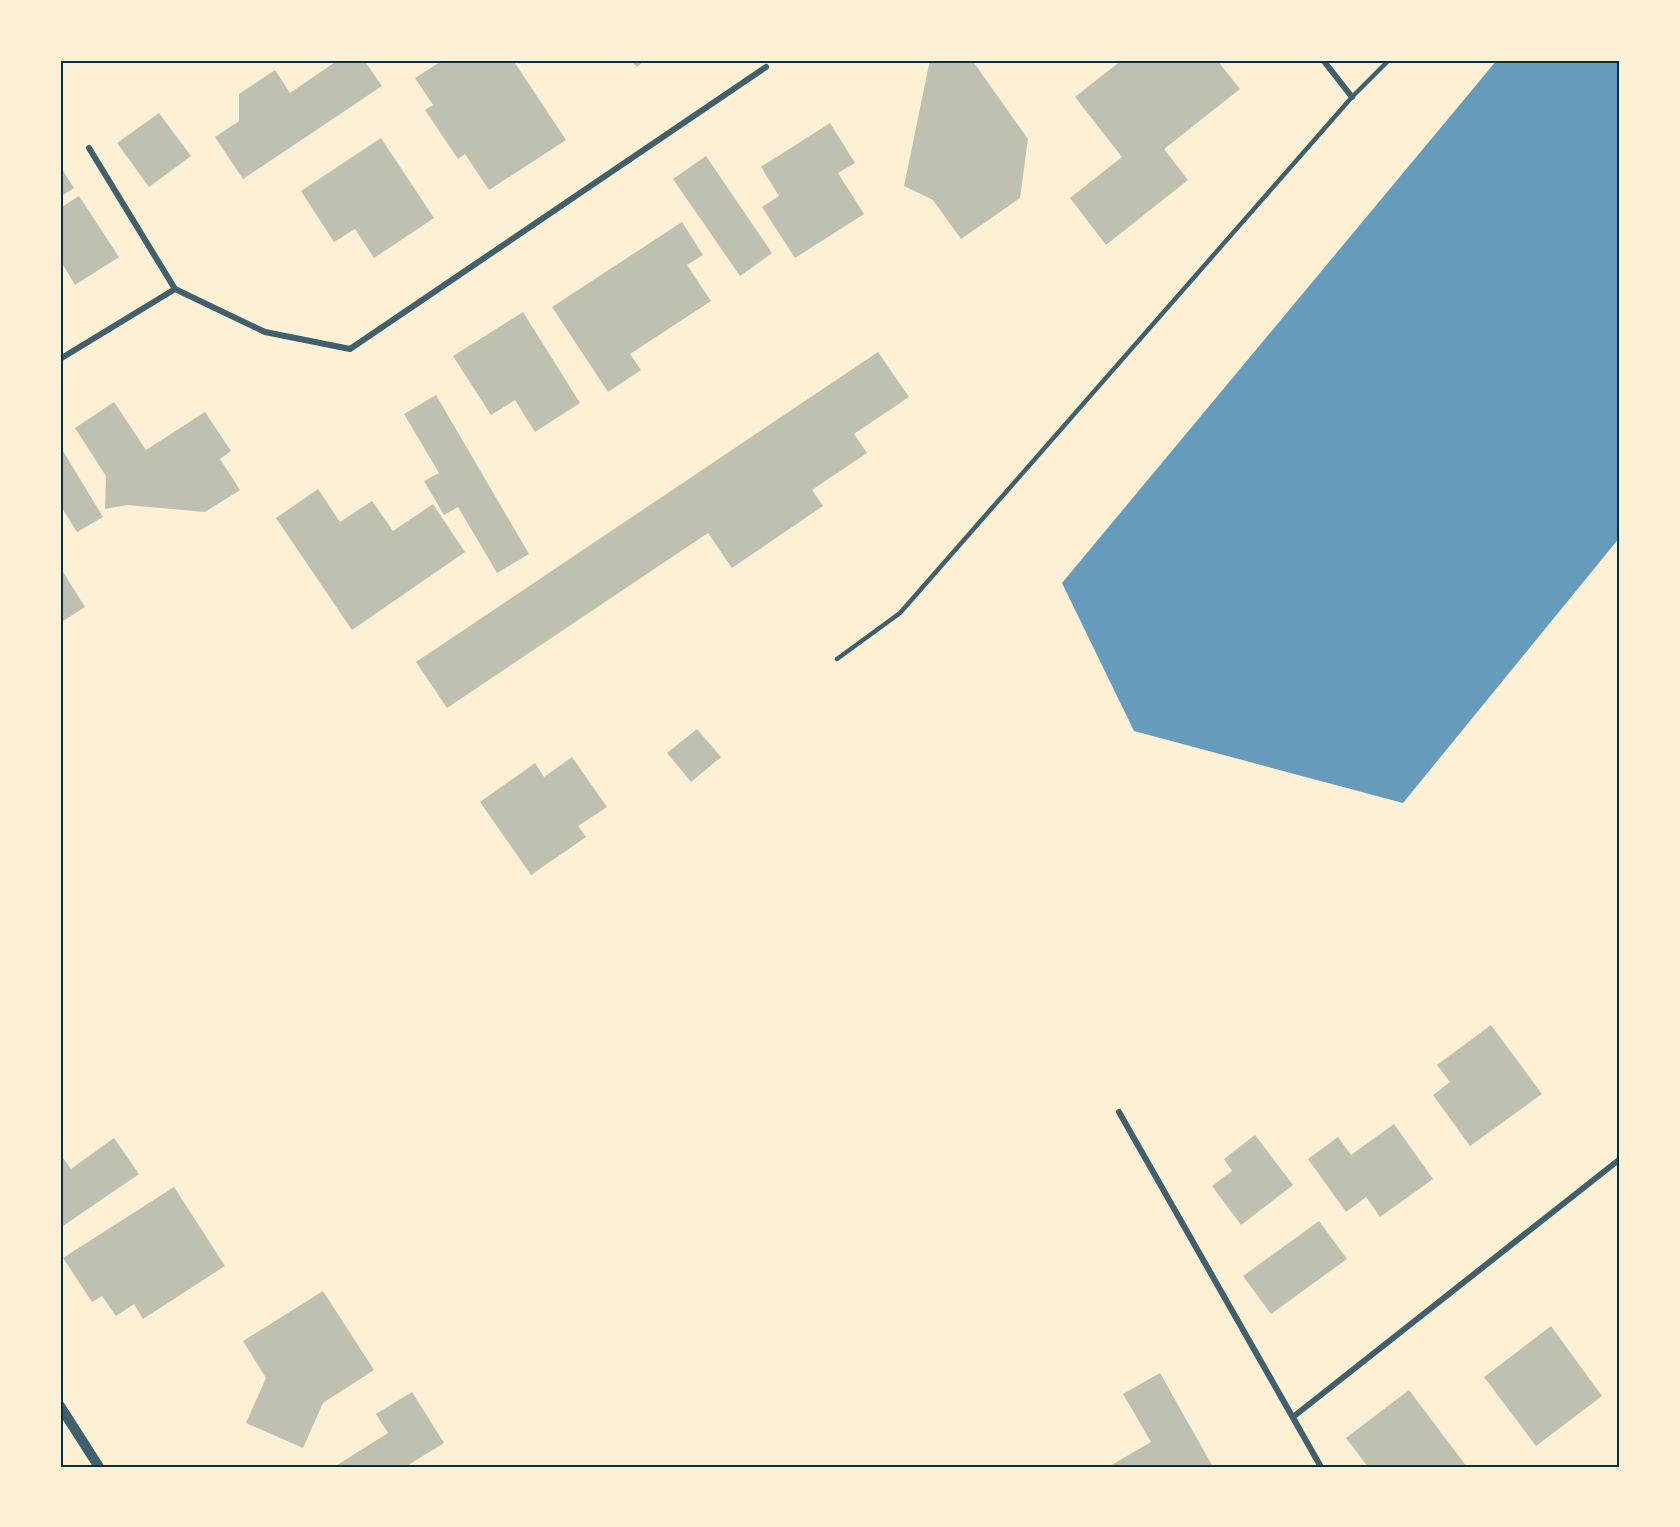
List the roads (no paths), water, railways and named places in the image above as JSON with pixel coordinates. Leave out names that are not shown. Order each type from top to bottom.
[{"type":"street","points":[[1323,60],[1352,97]]},
{"type":"street","points":[[89,148],[175,289],[265,332],[350,349],[766,68]]},
{"type":"street","points":[[60,359],[175,289]]},
{"type":"street","points":[[1119,1112],[1321,1467]]},
{"type":"street","points":[[1293,1417],[1620,1159]]},
{"type":"street","points":[[60,1406],[99,1467]]},
{"type":"lane","points":[[837,659],[900,613],[1352,97],[1389,60]]},
{"type":"water","points":[[1497,60],[1620,60],[1620,537],[1403,803],[1134,731],[1062,583]]}]
